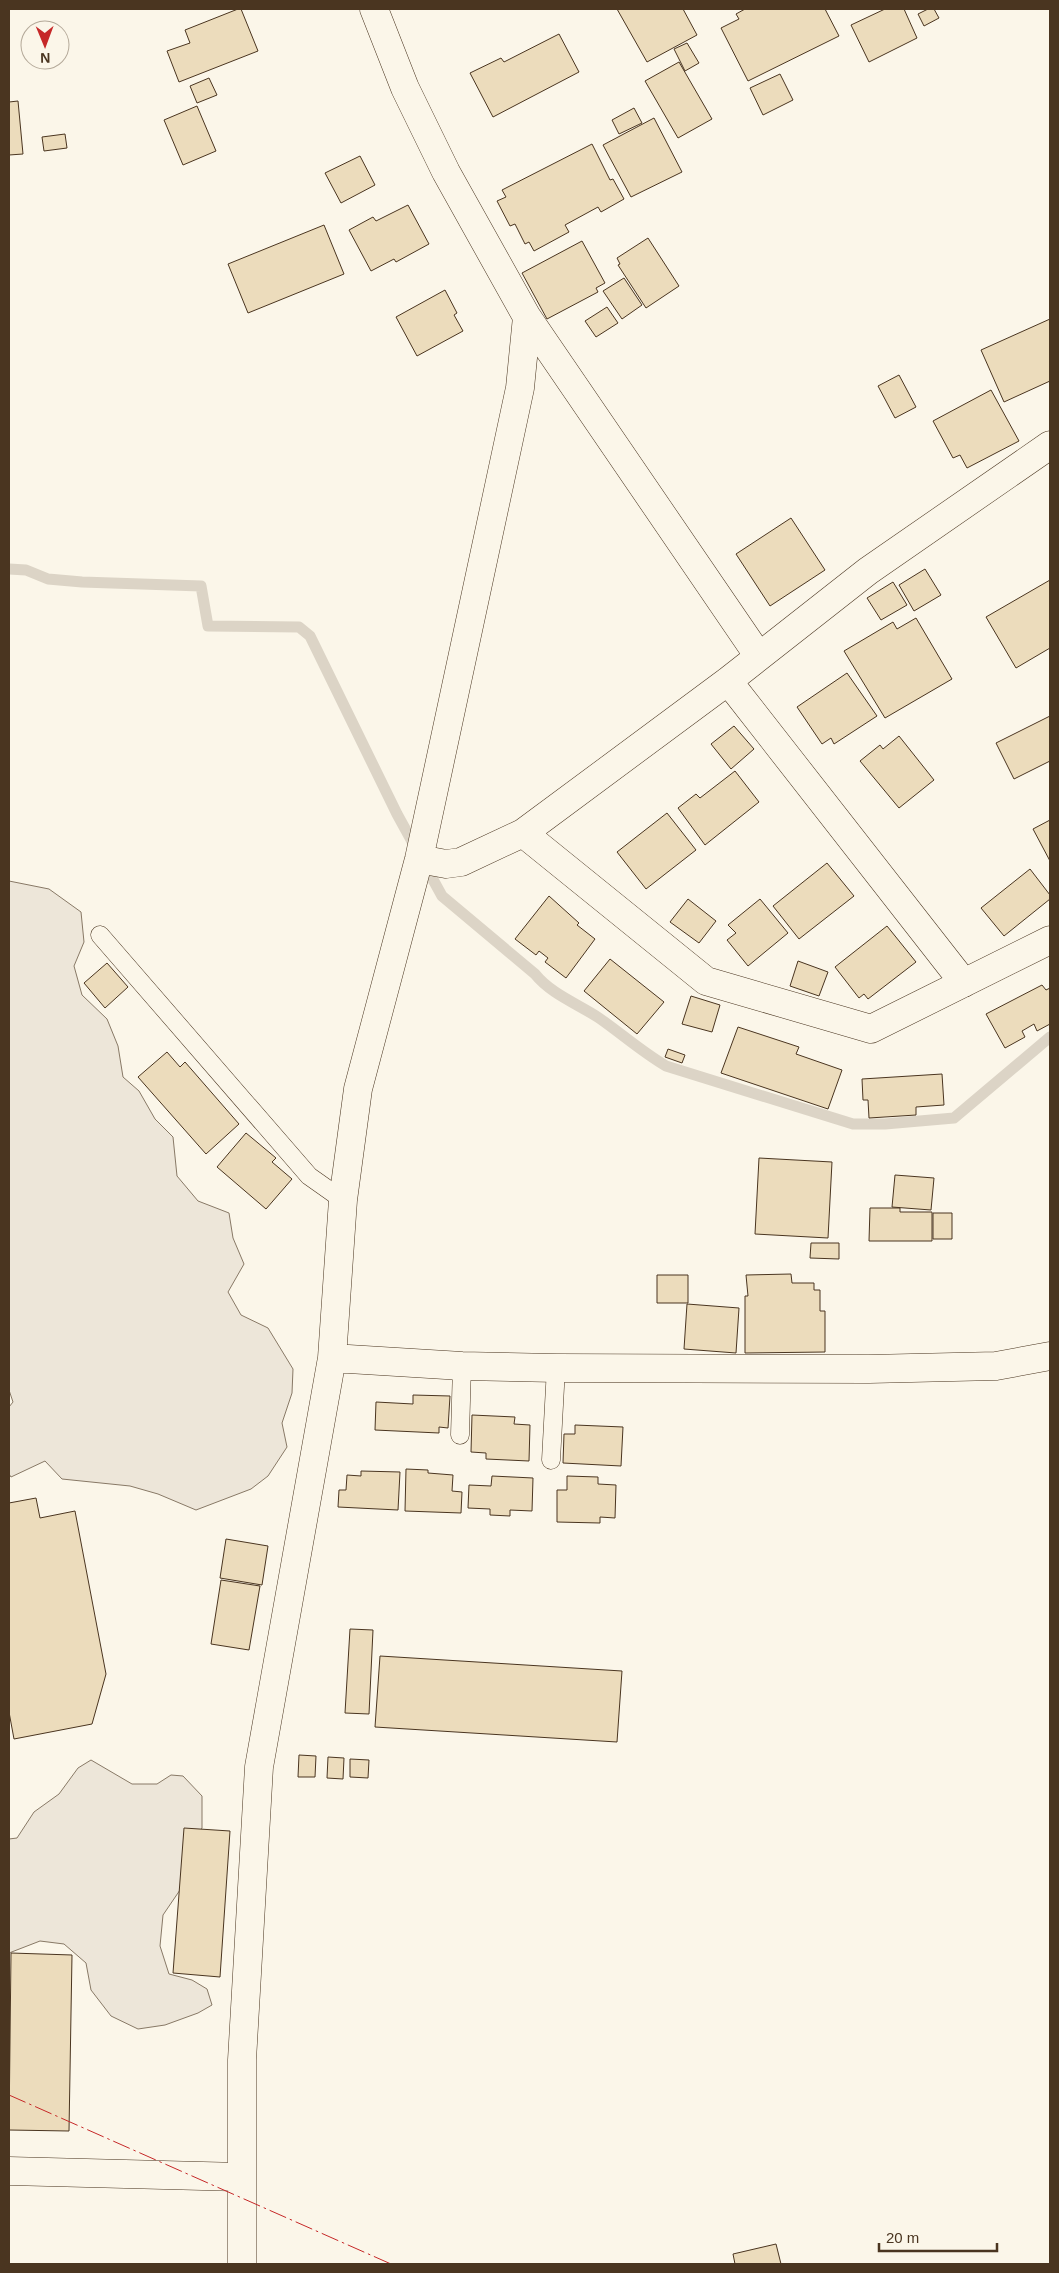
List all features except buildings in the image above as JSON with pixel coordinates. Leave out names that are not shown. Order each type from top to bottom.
[{"type":"street","points":[[374,9],[405,88],[446,172],[527,317],[758,655]]},
{"type":"street","points":[[242,2264],[242,2060],[259,1766],[332,1358],[343,1200],[358,1090],[419,859],[520,388],[527,317]]},
{"type":"street","points":[[419,859],[446,864],[461,862],[523,833],[728,681],[758,655],[868,571],[1050,445]]},
{"type":"street","points":[[728,681],[964,983]]},
{"type":"street","points":[[523,833],[706,981],[871,1029],[1050,940]]},
{"type":"street","points":[[332,1358],[462,1366],[556,1368],[869,1369],[996,1366],[1050,1356]]},
{"type":"street","points":[[9,2171],[241,2177]]},
{"type":"lane","points":[[100,935],[309,1176],[343,1200]]},
{"type":"lane","points":[[460,1434],[462,1366]]},
{"type":"lane","points":[[551,1460],[556,1368]]},
{"type":"shaded area","points":[[9,881],[49,889],[81,912],[84,942],[74,966],[82,995],[107,1019],[118,1046],[123,1077],[139,1091],[155,1119],[173,1137],[177,1176],[198,1201],[229,1213],[233,1238],[244,1264],[228,1292],[241,1315],[268,1328],[293,1369],[292,1393],[282,1423],[287,1447],[268,1476],[251,1489],[196,1510],[158,1494],[130,1486],[62,1479],[45,1461],[11,1477],[9,1474],[9,1407],[13,1402],[9,1390]]},
{"type":"shaded area","points":[[91,1760],[132,1784],[157,1784],[171,1775],[183,1776],[202,1796],[202,1828],[184,1858],[180,1890],[163,1915],[160,1946],[169,1974],[192,1980],[207,1989],[212,2005],[198,2013],[165,2025],[138,2029],[111,2016],[91,1990],[86,1963],[64,1944],[40,1941],[9,1953],[9,1839],[17,1838],[34,1812],[59,1794],[78,1768]]},
{"type":"waterway","points":[[9,569],[26,570],[48,579],[201,586],[208,626],[299,627],[310,636],[397,814],[442,896],[541,981],[599,1018],[666,1066],[853,1124],[885,1124],[954,1118],[1050,1037]]},
{"type":"power","points":[[9,2095],[391,2264]]}]
